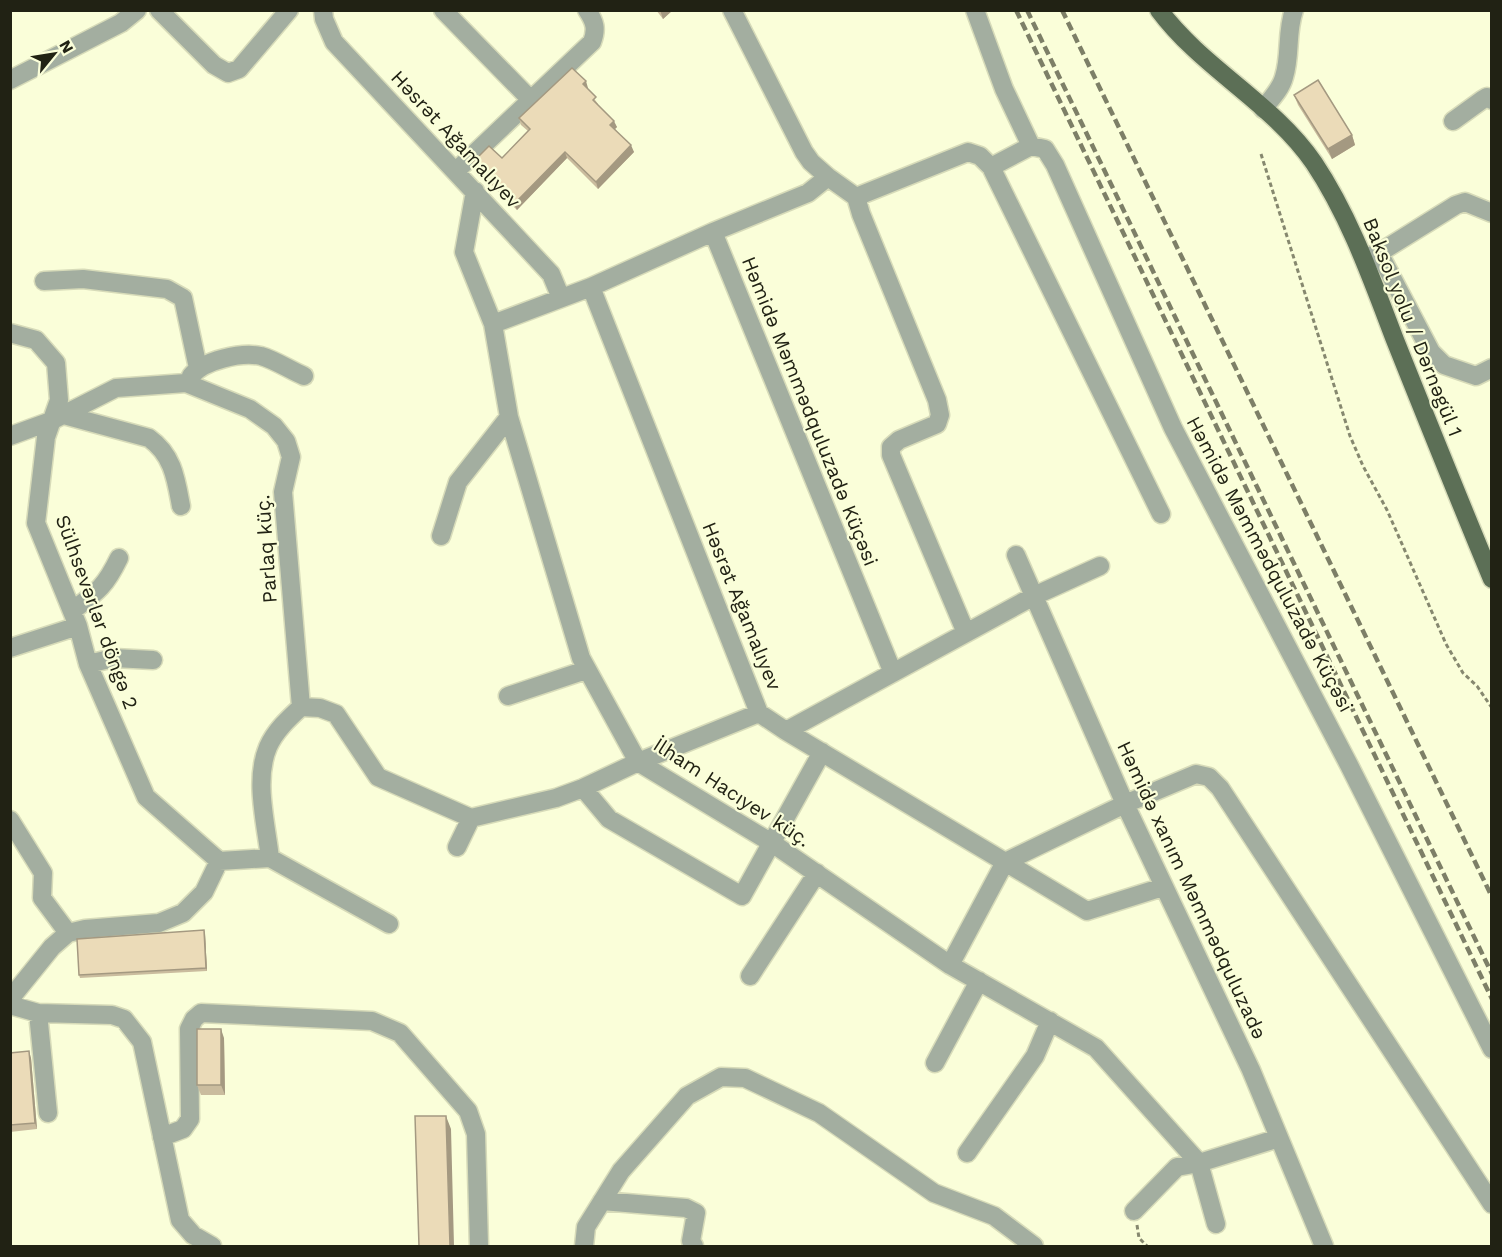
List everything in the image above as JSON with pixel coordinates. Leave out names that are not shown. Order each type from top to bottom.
[{"type":"main road","name":"Baksol yolu / Dərnəgül 1","points":[[1161,12],[1194,49],[1285,129],[1313,162],[1371,256],[1485,545],[1491,579]]},
{"type":"street","points":[[10,81],[121,23],[138,10]]},
{"type":"street","points":[[159,10],[214,65],[228,73],[239,69],[289,10]]},
{"type":"street","name":"Həsrət Ağamalıyev","points":[[323,10],[324,20],[334,42],[551,274],[561,298]]},
{"type":"street","points":[[443,10],[531,100]]},
{"type":"street","points":[[456,171],[592,42],[596,32],[593,19],[587,10]]},
{"type":"street","points":[[732,10],[804,152],[811,162],[828,177],[856,197],[937,400],[940,415],[937,424],[899,440],[891,447],[891,455],[966,633]]},
{"type":"street","points":[[975,10],[1004,89],[1031,146],[991,167]]},
{"type":"street","points":[[1263,109],[1284,79],[1287,68],[1289,24],[1294,10]]},
{"type":"street","points":[[1453,121],[1482,100],[1486,98],[1491,100]]},
{"type":"street","name":"Həmidə Məmmədquluzadə Küçəsi","points":[[1031,146],[1045,149],[1055,165],[1173,428],[1349,765],[1491,1049]]},
{"type":"street","points":[[856,197],[968,152],[980,156],[991,167],[1161,514]]},
{"type":"street","points":[[493,324],[591,287],[713,232],[808,194],[828,177]]},
{"type":"street","name":"İlham Hacıyev küç.","points":[[475,191],[464,252],[493,324],[509,417],[581,658],[638,762],[772,843],[950,965],[1096,1048],[1199,1163],[1216,1224]]},
{"type":"street","points":[[1491,213],[1466,202],[1455,205],[1371,256],[1431,352],[1444,365],[1476,376],[1491,368]]},
{"type":"street","name":"Həmidə Məmmədquluzadə Küçəsi","points":[[713,232],[893,673]]},
{"type":"street","points":[[44,281],[83,279],[167,289],[183,298],[198,368]]},
{"type":"street","name":"Həsrət Ağamalıyev","points":[[591,287],[759,713],[1087,911],[1164,887]]},
{"type":"street","name":"Sülhsevərlər döngə 2","points":[[10,333],[36,340],[56,363],[58,418],[45,437],[36,523],[75,618],[88,664],[146,797],[219,861]]},
{"type":"street","points":[[186,382],[198,368],[214,361],[244,356],[261,356],[304,376]]},
{"type":"street","name":"Parlaq küç.","points":[[10,436],[58,418],[116,388],[186,382],[250,409],[274,426],[286,441],[291,457],[283,492],[300,707]]},
{"type":"street","points":[[441,536],[458,482],[509,417]]},
{"type":"street","points":[[58,418],[149,438],[156,443],[170,460],[181,506]]},
{"type":"street","name":"Həmidə xanım Məmmədquluzadə","points":[[1016,555],[1125,804],[1251,1070],[1324,1246]]},
{"type":"street","points":[[10,648],[75,618],[108,580],[119,558]]},
{"type":"street","points":[[786,731],[1034,596],[1100,566]]},
{"type":"street","points":[[88,664],[114,658],[153,660]]},
{"type":"street","points":[[508,696],[586,670]]},
{"type":"street","points":[[270,858],[261,778],[268,747],[282,725],[300,707],[320,708],[336,714],[378,777],[471,818],[556,798],[759,713]]},
{"type":"street","points":[[583,788],[609,819],[742,896],[822,752]]},
{"type":"street","points":[[950,965],[1005,862],[1125,804],[1196,774],[1209,777],[1220,789],[1491,1204]]},
{"type":"street","points":[[458,848],[471,818]]},
{"type":"street","points":[[10,820],[44,873],[41,892],[44,903],[68,933]]},
{"type":"street","points":[[10,999],[52,947],[68,933],[85,929],[159,923],[183,913],[204,892],[219,861],[270,858],[389,924]]},
{"type":"street","points":[[750,976],[817,873]]},
{"type":"street","points":[[935,1063],[979,981]]},
{"type":"street","points":[[10,1005],[38,1013],[112,1015],[124,1019],[142,1042],[180,1220],[193,1235],[212,1246]]},
{"type":"street","points":[[38,1013],[48,1113]]},
{"type":"street","points":[[162,1137],[183,1129],[190,1119],[189,1029],[194,1019],[201,1013],[372,1021],[400,1033],[468,1111],[476,1134],[479,1246]]},
{"type":"street","points":[[967,1153],[1035,1056],[1050,1021]]},
{"type":"street","points":[[584,1246],[586,1227],[621,1171],[687,1096],[721,1077],[745,1078],[819,1113],[934,1193],[994,1216],[1034,1246]]},
{"type":"street","points":[[1134,1211],[1177,1167],[1199,1163],[1279,1138]]},
{"type":"street","points":[[602,1201],[686,1208],[696,1213],[691,1241],[694,1246]]},
{"type":"path","points":[[1261,154],[1350,436],[1387,510],[1446,644],[1463,673],[1477,686],[1491,708]]},
{"type":"path","points":[[1134,1211],[1139,1238],[1147,1246]]},
{"type":"building","points":[[572,68],[586,81],[583,84],[596,97],[593,100],[614,121],[610,125],[631,145],[596,182],[565,152],[514,204],[472,163],[489,146],[502,158],[530,129],[519,118]]},
{"type":"building","points":[[1318,80],[1352,135],[1328,149],[1294,95]]},
{"type":"building","points":[[204,930],[206,968],[79,975],[77,939]]},
{"type":"building","points":[[197,1029],[221,1029],[221,1085],[197,1085]]},
{"type":"building","points":[[29,1051],[35,1123],[10,1125],[10,1053]]},
{"type":"building","points":[[415,1116],[446,1116],[450,1246],[419,1246]]},
{"type":"railway","points":[[1016,10],[1492,999]]},
{"type":"railway","points":[[1027,10],[1492,974]]},
{"type":"railway","points":[[1062,10],[1492,897]]}]
